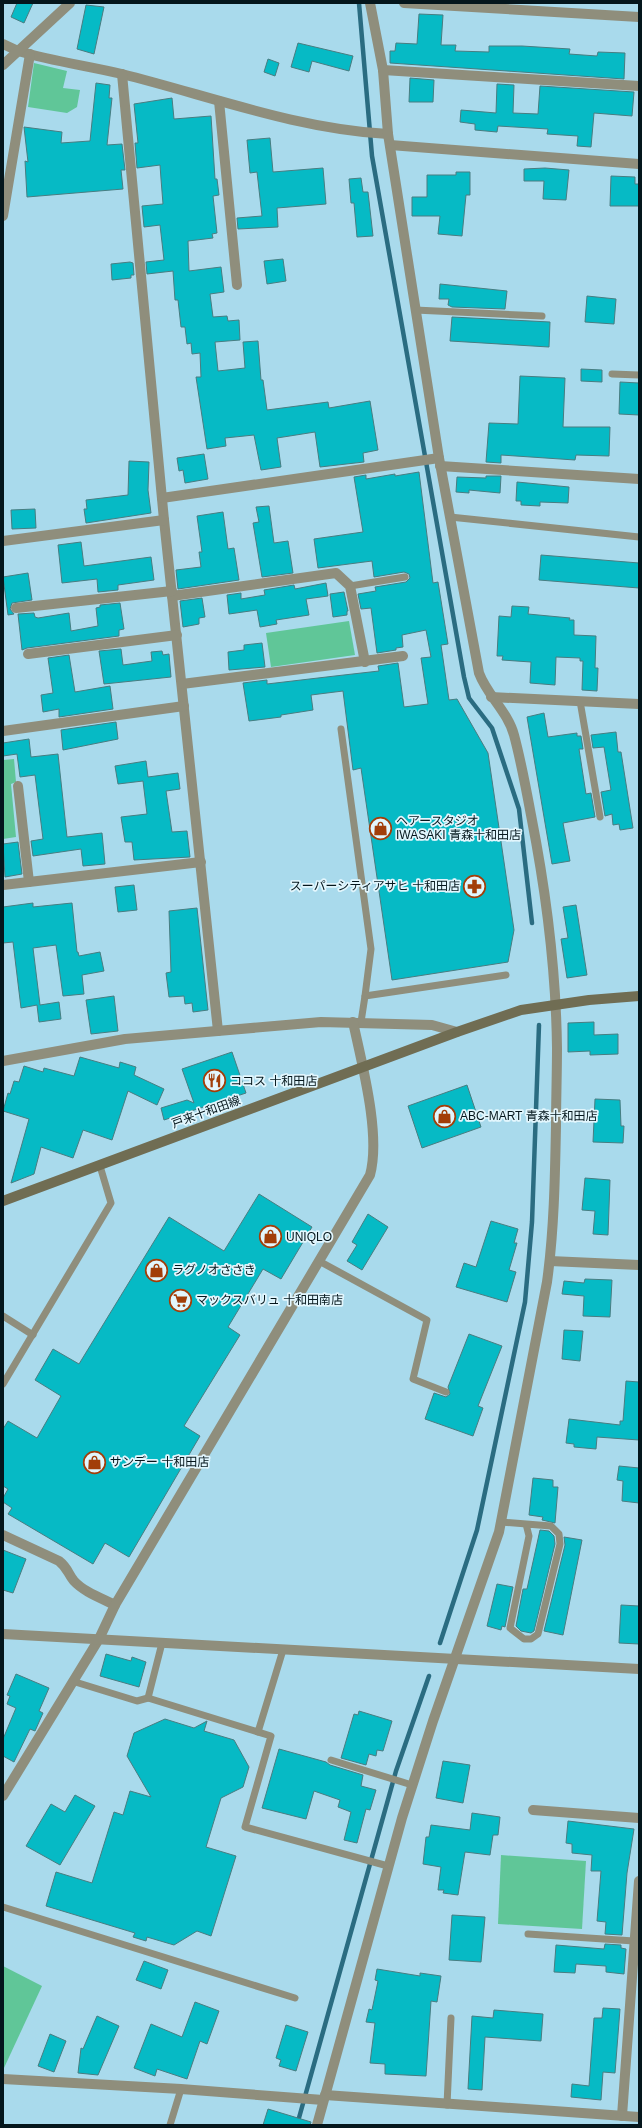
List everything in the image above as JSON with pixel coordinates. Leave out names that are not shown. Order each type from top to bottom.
[{"type":"main road","name":"戸来十和田線","points":[[3,1201],[457,1032],[521,1010],[609,997],[639,996]]},
{"type":"street","points":[[3,65],[70,3]]},
{"type":"street","points":[[316,2125],[412,1785],[433,1721],[456,1660],[501,1522],[550,1261],[555,1159],[557,1048],[547,907],[514,733],[504,713],[483,685],[479,673],[450,517],[432,461],[415,310],[388,134],[383,70],[370,3]]},
{"type":"street","points":[[404,3],[639,17]]},
{"type":"street","points":[[3,44],[18,51],[122,74],[297,121],[365,133],[388,134]]},
{"type":"street","points":[[3,216],[30,54]]},
{"type":"street","points":[[383,70],[639,86]]},
{"type":"street","points":[[122,74],[164,520],[218,1031]]},
{"type":"street","points":[[218,101],[237,285]]},
{"type":"street","points":[[390,146],[639,164]]},
{"type":"street","points":[[162,498],[432,461],[639,479]]},
{"type":"street","points":[[3,541],[164,520]]},
{"type":"street","points":[[16,608],[172,594],[336,573],[350,586],[365,662]]},
{"type":"street","points":[[28,654],[176,635]]},
{"type":"street","points":[[182,684],[365,662],[402,656]]},
{"type":"street","points":[[491,696],[639,704]]},
{"type":"street","points":[[3,731],[184,706]]},
{"type":"street","points":[[18,786],[29,882]]},
{"type":"street","points":[[3,885],[201,862]]},
{"type":"street","points":[[3,1061],[124,1039],[321,1022],[432,1025],[457,1032]]},
{"type":"street","points":[[3,1796],[99,1639],[115,1605],[370,1175],[374,1161],[375,1146],[357,1022]]},
{"type":"street","points":[[550,1261],[639,1265]]},
{"type":"street","points":[[3,1535],[59,1560],[67,1567],[73,1580],[87,1590],[115,1605]]},
{"type":"street","points":[[3,1634],[639,1669]]},
{"type":"street","points":[[533,1810],[639,1818]]},
{"type":"street","points":[[622,2116],[636,1964],[634,1942],[639,1881]]},
{"type":"street","points":[[3,2079],[181,2089],[309,2099],[324,2098],[639,2117]]},
{"type":"lane","points":[[415,310],[542,316]]},
{"type":"lane","points":[[612,374],[639,375]]},
{"type":"lane","points":[[450,517],[639,537]]},
{"type":"lane","points":[[350,586],[405,578]]},
{"type":"lane","points":[[580,701],[600,817]]},
{"type":"lane","points":[[341,729],[371,949],[366,996],[357,1022]]},
{"type":"lane","points":[[366,996],[506,975]]},
{"type":"lane","points":[[3,1384],[111,1203],[100,1166]]},
{"type":"lane","points":[[319,1261],[427,1320],[412,1379],[446,1392]]},
{"type":"lane","points":[[3,1316],[32,1335]]},
{"type":"lane","points":[[501,1522],[526,1524],[551,1526],[559,1534],[560,1544],[538,1634],[532,1639],[524,1639],[510,1628],[529,1536],[526,1524]]},
{"type":"lane","points":[[148,1698],[162,1643]]},
{"type":"lane","points":[[258,1732],[283,1650]]},
{"type":"lane","points":[[72,1681],[137,1701],[148,1698],[270,1736],[245,1827],[388,1866]]},
{"type":"lane","points":[[331,1760],[412,1785]]},
{"type":"lane","points":[[3,1907],[295,1998]]},
{"type":"lane","points":[[528,1934],[634,1942]]},
{"type":"lane","points":[[447,2105],[451,2018]]},
{"type":"lane","points":[[170,2125],[181,2089]]},
{"type":"green space","points":[[34,63],[67,71],[63,88],[80,90],[77,107],[67,113],[28,107]]},
{"type":"green space","points":[[349,621],[355,655],[271,667],[266,633]]},
{"type":"green space","points":[[14,759],[16,782],[11,784],[16,837],[3,839],[3,760]]},
{"type":"green space","points":[[501,1855],[586,1861],[582,1929],[498,1924]]},
{"type":"green space","points":[[3,1966],[42,1986],[4,2068],[3,2068]]},
{"type":"building","points":[[17,3],[33,3],[24,23],[11,17]]},
{"type":"building","points":[[86,5],[104,7],[94,54],[77,49]]},
{"type":"building","points":[[419,14],[443,15],[441,45],[456,45],[455,51],[489,52],[489,46],[522,46],[570,49],[569,54],[597,56],[598,52],[625,53],[624,79],[390,63],[390,51],[395,51],[396,43],[417,44]]},
{"type":"building","points":[[298,43],[353,56],[349,71],[312,61],[309,72],[291,67]]},
{"type":"building","points":[[268,59],[279,63],[275,76],[264,72]]},
{"type":"building","points":[[410,78],[434,80],[433,102],[409,102]]},
{"type":"building","points":[[96,83],[110,85],[109,98],[112,98],[107,145],[122,144],[125,170],[121,170],[123,189],[27,197],[25,161],[28,162],[24,127],[62,132],[61,143],[90,141]]},
{"type":"building","points":[[497,84],[514,85],[513,113],[538,114],[540,86],[634,92],[632,116],[594,113],[591,147],[577,146],[578,136],[547,134],[548,129],[498,126],[497,132],[475,130],[475,124],[460,122],[461,110],[496,113]]},
{"type":"building","points":[[172,98],[174,119],[211,116],[215,179],[217,179],[219,195],[213,196],[217,233],[212,234],[213,238],[188,241],[189,271],[221,267],[224,292],[210,294],[213,317],[227,316],[228,321],[239,320],[240,340],[215,342],[218,371],[245,368],[243,342],[258,341],[261,380],[263,380],[267,410],[328,402],[329,408],[370,401],[378,450],[363,453],[364,462],[320,467],[315,432],[277,438],[281,467],[261,470],[254,435],[225,438],[226,446],[207,449],[196,377],[201,377],[200,353],[192,354],[191,343],[187,344],[185,327],[181,327],[178,300],[175,300],[173,271],[147,274],[146,262],[164,260],[160,225],[144,227],[142,206],[163,204],[160,165],[137,168],[135,143],[138,143],[134,104]]},
{"type":"building","points":[[270,138],[273,172],[323,168],[326,204],[277,208],[278,227],[238,229],[237,218],[262,216],[257,172],[250,173],[247,140]]},
{"type":"building","points":[[545,168],[569,170],[566,200],[543,199],[544,181],[524,181],[524,169]]},
{"type":"building","points":[[456,172],[470,172],[470,195],[466,195],[462,236],[438,234],[440,216],[412,216],[412,197],[427,197],[427,175],[456,175]]},
{"type":"building","points":[[611,176],[635,177],[635,184],[639,184],[639,206],[610,206]]},
{"type":"building","points":[[361,178],[363,192],[368,192],[373,236],[357,237],[354,203],[351,203],[349,179]]},
{"type":"building","points":[[283,259],[286,281],[267,284],[264,261]]},
{"type":"building","points":[[133,263],[134,275],[131,275],[131,278],[112,280],[111,264]]},
{"type":"building","points":[[440,284],[507,291],[505,309],[452,307],[448,305],[449,299],[439,299]]},
{"type":"building","points":[[587,296],[616,299],[614,324],[585,322]]},
{"type":"building","points":[[452,317],[550,322],[549,347],[450,341]]},
{"type":"building","points":[[581,369],[602,370],[602,382],[581,381]]},
{"type":"building","points":[[520,376],[565,378],[563,427],[610,427],[609,456],[576,455],[575,460],[501,455],[501,463],[486,462],[489,423],[518,424]]},
{"type":"building","points":[[620,382],[639,383],[639,415],[619,414]]},
{"type":"building","points":[[204,454],[208,479],[185,483],[183,470],[179,471],[177,458]]},
{"type":"building","points":[[129,461],[149,462],[148,490],[151,513],[86,523],[84,509],[87,509],[86,500],[128,495]]},
{"type":"building","name":"スーパーシティアサヒ 十和田店","points":[[419,472],[433,583],[438,582],[448,644],[441,645],[449,700],[457,699],[488,753],[514,930],[508,962],[392,980],[361,768],[353,770],[343,691],[311,695],[313,710],[281,715],[281,717],[249,721],[243,683],[267,680],[267,684],[379,671],[378,666],[398,663],[404,707],[428,704],[421,658],[431,657],[426,630],[402,635],[403,647],[396,648],[396,650],[377,653],[371,608],[361,609],[358,594],[376,591],[375,587],[406,582],[410,578],[409,574],[404,572],[374,577],[372,561],[318,568],[314,539],[363,532],[354,477],[366,475],[366,479]]},
{"type":"building","points":[[486,476],[501,476],[500,493],[469,490],[469,493],[456,492],[457,477],[486,478]]},
{"type":"building","points":[[517,482],[569,487],[568,503],[540,502],[540,506],[521,505],[521,501],[516,501]]},
{"type":"building","points":[[269,506],[274,543],[288,541],[293,573],[262,577],[253,523],[259,522],[256,507]]},
{"type":"building","points":[[35,509],[36,528],[12,529],[11,510]]},
{"type":"building","points":[[223,512],[228,549],[234,548],[239,580],[178,589],[176,570],[201,567],[199,552],[202,552],[197,516]]},
{"type":"building","points":[[81,542],[84,566],[151,557],[154,580],[118,585],[118,590],[98,592],[97,579],[62,583],[58,545]]},
{"type":"building","points":[[541,555],[639,563],[639,588],[539,580]]},
{"type":"building","points":[[28,573],[32,600],[12,603],[10,609],[14,614],[8,615],[3,577]]},
{"type":"building","points":[[326,583],[328,596],[306,599],[309,615],[276,620],[277,624],[260,627],[257,610],[229,614],[227,595],[241,593],[241,599],[265,595],[264,590],[294,585],[295,589]]},
{"type":"building","points":[[344,592],[348,611],[347,615],[333,617],[330,594]]},
{"type":"building","points":[[202,598],[205,617],[199,618],[199,624],[183,627],[180,601]]},
{"type":"building","points":[[120,603],[124,629],[119,630],[119,636],[27,648],[22,650],[18,614],[34,613],[35,617],[38,618],[69,613],[71,631],[98,626],[96,608],[100,607],[100,605]]},
{"type":"building","points":[[512,606],[529,607],[528,614],[570,618],[569,620],[574,620],[574,635],[596,636],[595,668],[598,668],[597,691],[582,690],[583,661],[580,661],[580,658],[556,657],[555,685],[530,683],[531,662],[502,660],[503,656],[497,656],[499,616],[511,617]]},
{"type":"building","points":[[262,643],[265,667],[229,670],[228,652],[244,650],[244,645]]},
{"type":"building","points":[[121,649],[123,665],[152,661],[151,652],[162,651],[163,655],[169,654],[171,677],[104,684],[99,651]]},
{"type":"building","points":[[69,655],[75,692],[110,686],[113,709],[59,717],[59,709],[43,712],[41,695],[53,693],[48,658]]},
{"type":"building","points":[[544,713],[548,737],[577,733],[577,736],[581,736],[583,749],[579,749],[586,794],[591,793],[595,817],[563,823],[570,861],[552,864],[527,717]]},
{"type":"building","points":[[116,722],[118,739],[63,750],[61,730]]},
{"type":"building","points":[[616,732],[618,752],[621,752],[633,828],[620,830],[619,824],[613,825],[612,814],[605,816],[601,792],[611,790],[604,747],[593,748],[591,735]]},
{"type":"building","points":[[29,739],[31,757],[58,754],[67,837],[102,833],[105,864],[83,866],[81,849],[33,856],[31,841],[43,839],[35,775],[20,777],[17,754],[3,756],[3,743]]},
{"type":"building","points":[[146,761],[148,777],[178,773],[180,789],[166,791],[172,832],[187,831],[190,857],[134,860],[132,842],[125,842],[121,817],[147,814],[143,781],[118,784],[115,766]]},
{"type":"building","points":[[18,842],[22,874],[5,877],[3,844]]},
{"type":"building","points":[[134,885],[137,910],[118,912],[115,887]]},
{"type":"building","points":[[33,903],[33,907],[72,903],[77,952],[79,956],[100,952],[104,971],[82,975],[84,994],[63,996],[56,945],[33,948],[40,1005],[59,1002],[61,1019],[39,1022],[37,1005],[21,1008],[13,942],[3,943],[3,907]]},
{"type":"building","points":[[576,905],[587,975],[567,978],[561,939],[568,938],[563,907]]},
{"type":"building","points":[[197,908],[208,1010],[193,1012],[192,1003],[185,1004],[184,996],[169,997],[166,973],[171,972],[169,911]]},
{"type":"building","points":[[114,996],[118,1031],[91,1034],[86,1000]]},
{"type":"building","points":[[594,1022],[594,1035],[618,1034],[618,1054],[590,1055],[590,1051],[568,1052],[568,1023]]},
{"type":"building","name":"ココス 十和田店","points":[[232,1052],[246,1093],[164,1120],[161,1108],[187,1100],[194,1103],[182,1069]]},
{"type":"building","points":[[80,1057],[119,1068],[120,1062],[136,1067],[134,1075],[164,1089],[157,1105],[128,1091],[112,1140],[83,1130],[73,1158],[41,1147],[34,1174],[11,1183],[29,1119],[3,1111],[8,1093],[10,1094],[14,1081],[19,1082],[24,1066],[43,1072],[44,1068],[74,1076]]},
{"type":"building","name":"ABC-MART 青森十和田店","points":[[467,1085],[481,1127],[422,1148],[408,1106]]},
{"type":"building","points":[[595,1099],[620,1100],[621,1126],[624,1126],[623,1143],[593,1142]]},
{"type":"building","points":[[585,1178],[610,1180],[608,1235],[593,1234],[595,1211],[582,1210]]},
{"type":"building","points":[[259,1194],[312,1227],[281,1279],[263,1269],[228,1327],[240,1335],[184,1426],[200,1436],[129,1557],[105,1543],[93,1564],[8,1514],[12,1508],[3,1502],[3,1498],[8,1489],[3,1486],[3,1429],[8,1421],[37,1438],[61,1396],[35,1380],[53,1349],[79,1364],[169,1217],[224,1251]]},
{"type":"building","points":[[368,1214],[388,1227],[362,1270],[347,1261],[357,1245],[352,1242]]},
{"type":"building","points":[[491,1221],[518,1229],[514,1243],[517,1243],[509,1270],[516,1272],[507,1302],[456,1287],[464,1263],[476,1267]]},
{"type":"building","points":[[585,1279],[612,1280],[610,1317],[583,1316],[584,1296],[562,1294],[564,1281],[584,1283]]},
{"type":"building","points":[[564,1330],[583,1331],[580,1361],[562,1359]]},
{"type":"building","points":[[469,1334],[502,1346],[478,1406],[483,1408],[473,1436],[425,1419],[434,1393],[446,1397],[450,1394],[448,1387]]},
{"type":"building","points":[[626,1381],[639,1382],[639,1440],[597,1437],[596,1449],[574,1447],[574,1444],[566,1443],[569,1419],[620,1425],[620,1421],[623,1421]]},
{"type":"building","points":[[619,1466],[639,1468],[639,1503],[622,1501],[623,1481],[617,1480]]},
{"type":"building","points":[[533,1478],[553,1480],[553,1487],[558,1487],[555,1523],[542,1520],[543,1517],[529,1515]]},
{"type":"building","points":[[540,1530],[549,1531],[554,1536],[555,1544],[534,1631],[531,1633],[521,1631],[516,1626],[523,1589],[527,1589]]},
{"type":"building","points":[[564,1537],[582,1540],[563,1635],[544,1631],[565,1545]]},
{"type":"building","points":[[3,1550],[26,1559],[13,1593],[3,1590]]},
{"type":"building","points":[[497,1584],[513,1587],[505,1627],[502,1626],[501,1630],[487,1626]]},
{"type":"building","points":[[621,1605],[639,1606],[639,1644],[619,1643]]},
{"type":"building","points":[[106,1654],[131,1661],[132,1657],[146,1662],[139,1687],[100,1676]]},
{"type":"building","points":[[16,1674],[49,1688],[39,1711],[43,1713],[35,1731],[30,1729],[14,1762],[3,1756],[3,1739],[16,1708],[7,1704],[10,1696],[7,1695]]},
{"type":"building","points":[[359,1711],[392,1721],[383,1751],[377,1750],[376,1756],[369,1754],[366,1765],[341,1758],[354,1714],[358,1715]]},
{"type":"building","points":[[165,1719],[194,1728],[207,1721],[204,1731],[234,1740],[249,1767],[243,1787],[221,1798],[206,1847],[236,1856],[211,1936],[197,1931],[174,1945],[147,1937],[146,1941],[133,1937],[135,1933],[46,1906],[56,1872],[92,1883],[114,1812],[123,1815],[130,1791],[151,1797],[127,1756],[134,1733]]},
{"type":"building","points":[[279,1749],[326,1762],[330,1765],[363,1775],[361,1786],[376,1790],[370,1810],[366,1809],[357,1843],[344,1840],[351,1812],[338,1807],[340,1800],[314,1791],[306,1819],[262,1808]]},
{"type":"building","points":[[443,1761],[470,1765],[463,1803],[436,1798]]},
{"type":"building","points":[[75,1795],[95,1806],[60,1865],[26,1846],[51,1804],[65,1812]]},
{"type":"building","points":[[472,1813],[500,1817],[498,1835],[493,1835],[490,1855],[465,1852],[458,1895],[443,1893],[444,1890],[438,1890],[441,1867],[423,1864],[426,1837],[429,1837],[431,1825],[470,1830]]},
{"type":"building","points":[[568,1821],[634,1829],[627,1873],[622,1935],[605,1934],[606,1922],[597,1921],[601,1871],[591,1871],[592,1855],[572,1853],[572,1844],[566,1843]]},
{"type":"building","points":[[452,1915],[485,1917],[481,1962],[449,1960]]},
{"type":"building","points":[[605,1944],[621,1945],[621,1948],[626,1949],[624,1974],[606,1972],[606,1966],[576,1964],[575,1973],[554,1972],[556,1945],[604,1949]]},
{"type":"building","points":[[144,1961],[168,1970],[161,1989],[136,1980]]},
{"type":"building","points":[[377,1969],[420,1976],[420,1973],[441,1976],[437,2002],[431,2001],[426,2076],[385,2074],[385,2064],[370,2063],[375,2023],[366,2022],[369,2009],[372,2010],[378,1981],[375,1980]]},
{"type":"building","points":[[195,2002],[219,2011],[207,2044],[200,2041],[187,2079],[157,2069],[155,2076],[134,2068],[151,2024],[182,2037]]},
{"type":"building","points":[[603,2008],[620,2009],[615,2073],[603,2072],[601,2100],[571,2097],[572,2084],[589,2086],[594,2018],[602,2018]]},
{"type":"building","points":[[494,2010],[543,2014],[541,2041],[485,2037],[482,2090],[468,2089],[472,2016],[493,2018]]},
{"type":"building","points":[[97,2016],[119,2026],[98,2075],[78,2073],[81,2048],[83,2049]]},
{"type":"building","points":[[286,2025],[308,2032],[296,2071],[279,2066],[281,2060],[276,2058]]},
{"type":"building","points":[[50,2034],[66,2041],[54,2072],[38,2066]]},
{"type":"building","points":[[268,2109],[311,2122],[310,2125],[263,2125]]},
{"type":"waterway","points":[[359,3],[372,156],[464,677],[469,698],[492,728],[519,809],[532,923]]},
{"type":"waterway","points":[[440,1643],[477,1530],[525,1302],[532,1222],[539,1025]]},
{"type":"waterway","points":[[297,2125],[396,1771],[429,1676]]},
{"type":"place","name":"ヘアースタジオ IWASAKI 青森十和田店","points":[[381,828]]},
{"type":"place","name":"スーパーシティアサヒ 十和田店","points":[[475,886]]},
{"type":"place","name":"ココス 十和田店","points":[[214,1081]]},
{"type":"place","name":"ABC-MART 青森十和田店","points":[[444,1116]]},
{"type":"place","name":"UNIQLO","points":[[270,1237]]},
{"type":"place","name":"ラグノオささき","points":[[156,1270]]},
{"type":"place","name":"マックスバリュ 十和田南店","points":[[181,1300]]},
{"type":"place","name":"サンデー 十和田店","points":[[94,1462]]}]
